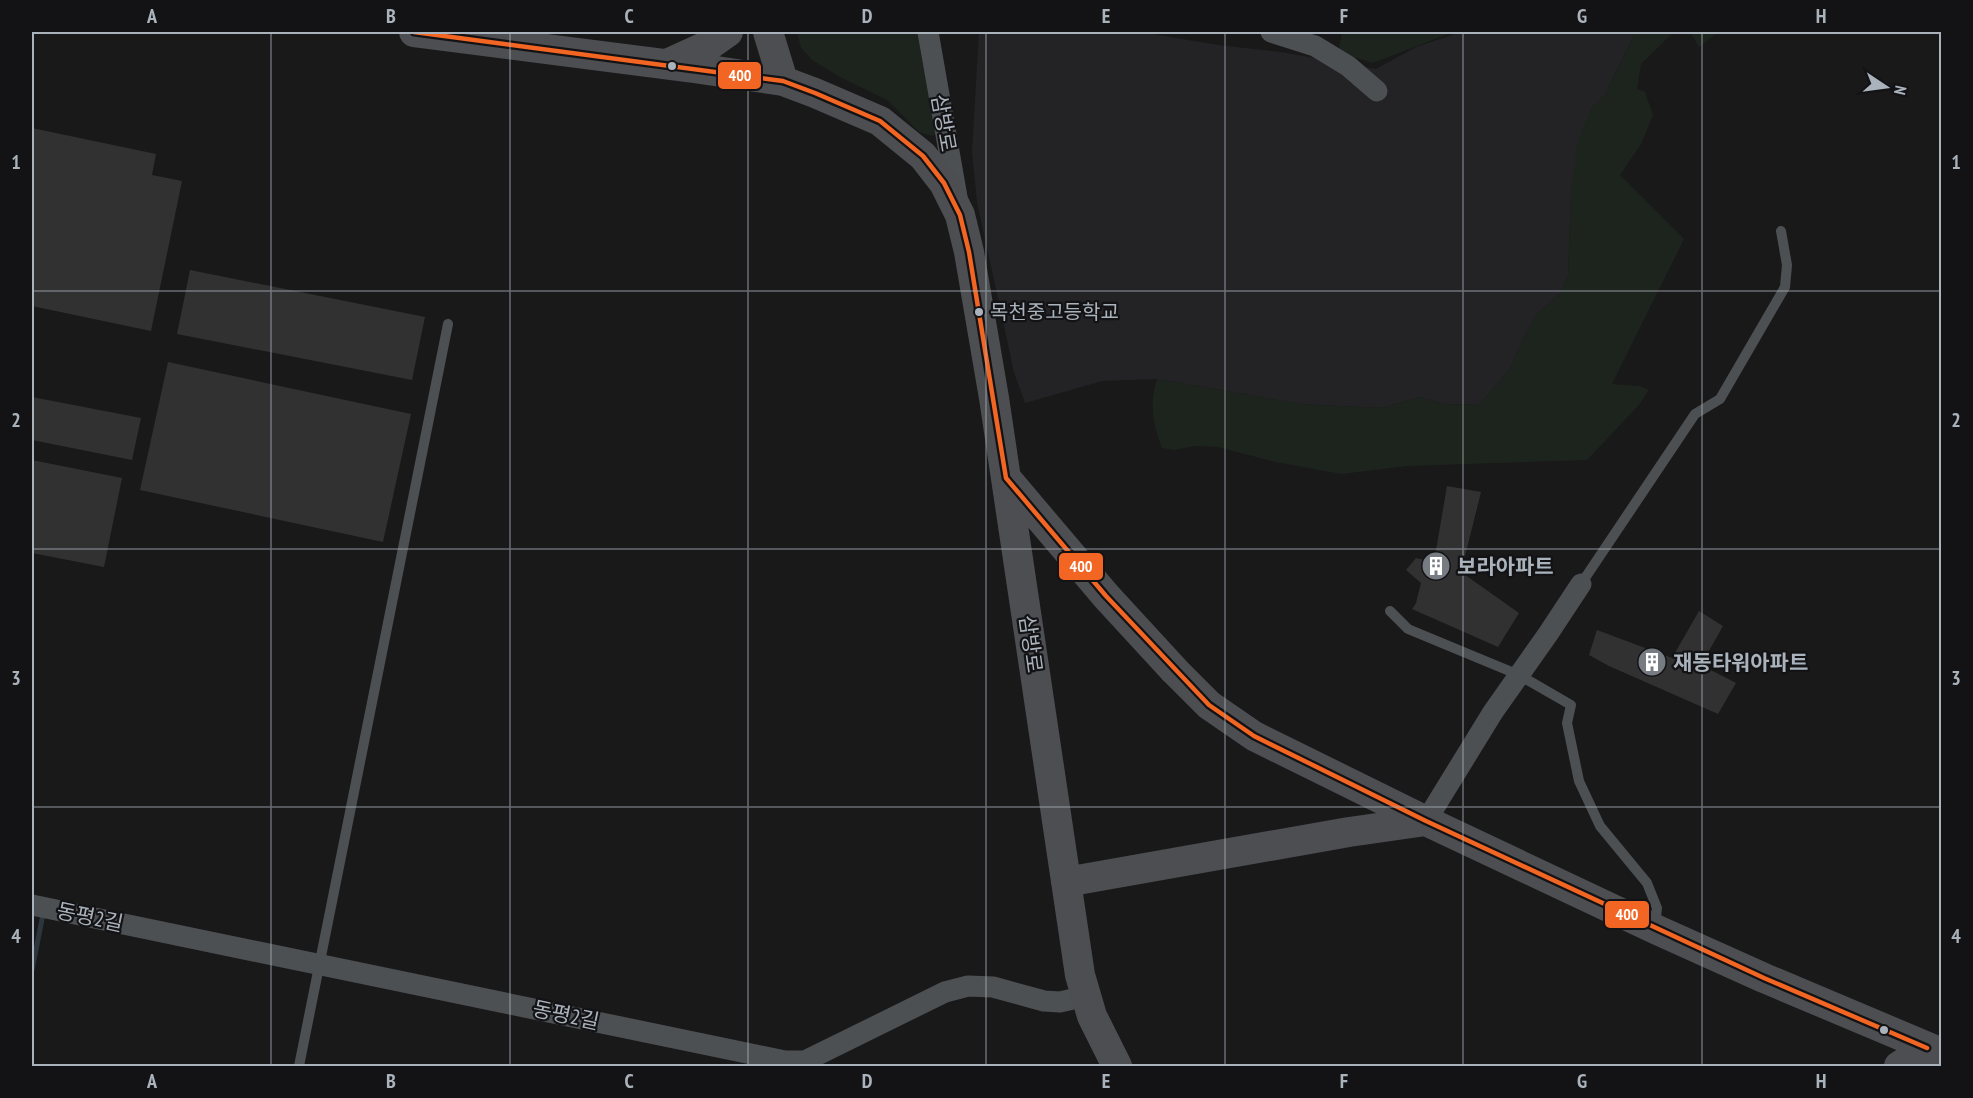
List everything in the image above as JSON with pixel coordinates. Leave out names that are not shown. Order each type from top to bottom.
[{"type":"street","name":"삼방로","points":[[414,32],[783,81],[880,121],[923,156],[944,183],[960,215]]},
{"type":"street","points":[[667,64],[711,44],[728,32]]},
{"type":"street","points":[[768,32],[783,81]]},
{"type":"street","name":"삼방로","points":[[927,32],[960,215],[969,252],[1006,478],[1080,975],[1092,1016],[1117,1066]]},
{"type":"street","points":[[1271,32],[1315,45],[1348,66],[1377,91]]},
{"type":"street","points":[[1006,478],[1106,596],[1209,705],[1254,736],[1426,821],[1655,929],[1934,1051]]},
{"type":"street","points":[[1426,821],[1493,712],[1581,584]]},
{"type":"street","points":[[1066,882],[1349,832],[1426,821]]},
{"type":"street","name":"동평2길","points":[[32,905],[785,1061],[805,1061],[945,992],[968,986],[993,987],[1044,1001],[1060,1002],[1086,996]]},
{"type":"street","points":[[1899,1066],[1934,1051]]},
{"type":"lane","points":[[1581,584],[1695,414],[1720,399],[1785,287],[1787,265],[1781,231]]},
{"type":"lane","points":[[299,1066],[448,324]]},
{"type":"lane","points":[[1390,611],[1408,629],[1519,675],[1570,705],[1567,723],[1579,781],[1600,826],[1647,883],[1657,908],[1655,929]]},
{"type":"shaded area","points":[[797,32],[919,32],[939,132],[932,136],[919,132],[887,100],[838,76],[812,60],[801,48]]},
{"type":"shaded area","name":"목천중고등학교","points":[[979,32],[1141,32],[1218,45],[1281,52],[1376,69],[1416,47],[1461,32],[1636,32],[1605,95],[1591,109],[1571,194],[1568,275],[1560,294],[1537,314],[1525,334],[1510,369],[1479,405],[1443,404],[1421,397],[1381,408],[1300,404],[1157,379],[1102,381],[1025,403],[1014,372],[977,202],[972,152]]},
{"type":"shaded area","points":[[1342,32],[1453,32],[1373,63],[1347,55],[1339,48]]},
{"type":"shaded area","points":[[1636,32],[1674,32],[1641,64],[1637,89],[1645,92],[1653,115],[1641,144],[1620,175],[1684,239],[1612,384],[1640,386],[1649,390],[1638,406],[1587,460],[1408,466],[1341,474],[1276,462],[1218,447],[1195,446],[1174,450],[1162,448],[1153,414],[1153,397],[1157,379],[1300,404],[1381,408],[1421,397],[1443,404],[1479,405],[1510,369],[1525,334],[1537,314],[1560,294],[1568,275],[1571,194],[1577,144],[1591,109],[1605,95]]},
{"type":"shaded area","points":[[1690,32],[1718,32],[1699,47]]},
{"type":"building","points":[[32,128],[156,154],[152,175],[182,181],[151,331],[32,306]]},
{"type":"building","points":[[190,270],[425,317],[412,380],[177,334]]},
{"type":"building","points":[[168,362],[411,414],[383,542],[140,490]]},
{"type":"building","points":[[32,397],[141,418],[132,460],[32,440]]},
{"type":"building","points":[[32,460],[122,478],[104,567],[32,553]]},
{"type":"building","name":"보라아파트","points":[[1447,486],[1481,492],[1461,572],[1519,613],[1498,647],[1412,609],[1416,603],[1421,583],[1406,570],[1416,558],[1434,562]]},
{"type":"building","name":"재동타워아파트","points":[[1699,611],[1723,626],[1701,665],[1736,683],[1718,714],[1589,655],[1597,630],[1672,658]]},
{"type":"waterway","points":[[32,970],[43,914]]},
{"type":"transit line","name":"400","points":[[414,32],[783,81],[880,121],[923,156],[944,183],[960,215],[969,252],[1006,478],[1106,596],[1209,705],[1254,736],[1426,821],[1764,978],[1927,1048]]},
{"type":"place","name":"목천중고등학교","points":[[979,312]]},
{"type":"place","name":"보라아파트","points":[[1436,566]]},
{"type":"place","name":"재동타워아파트","points":[[1652,662]]}]
